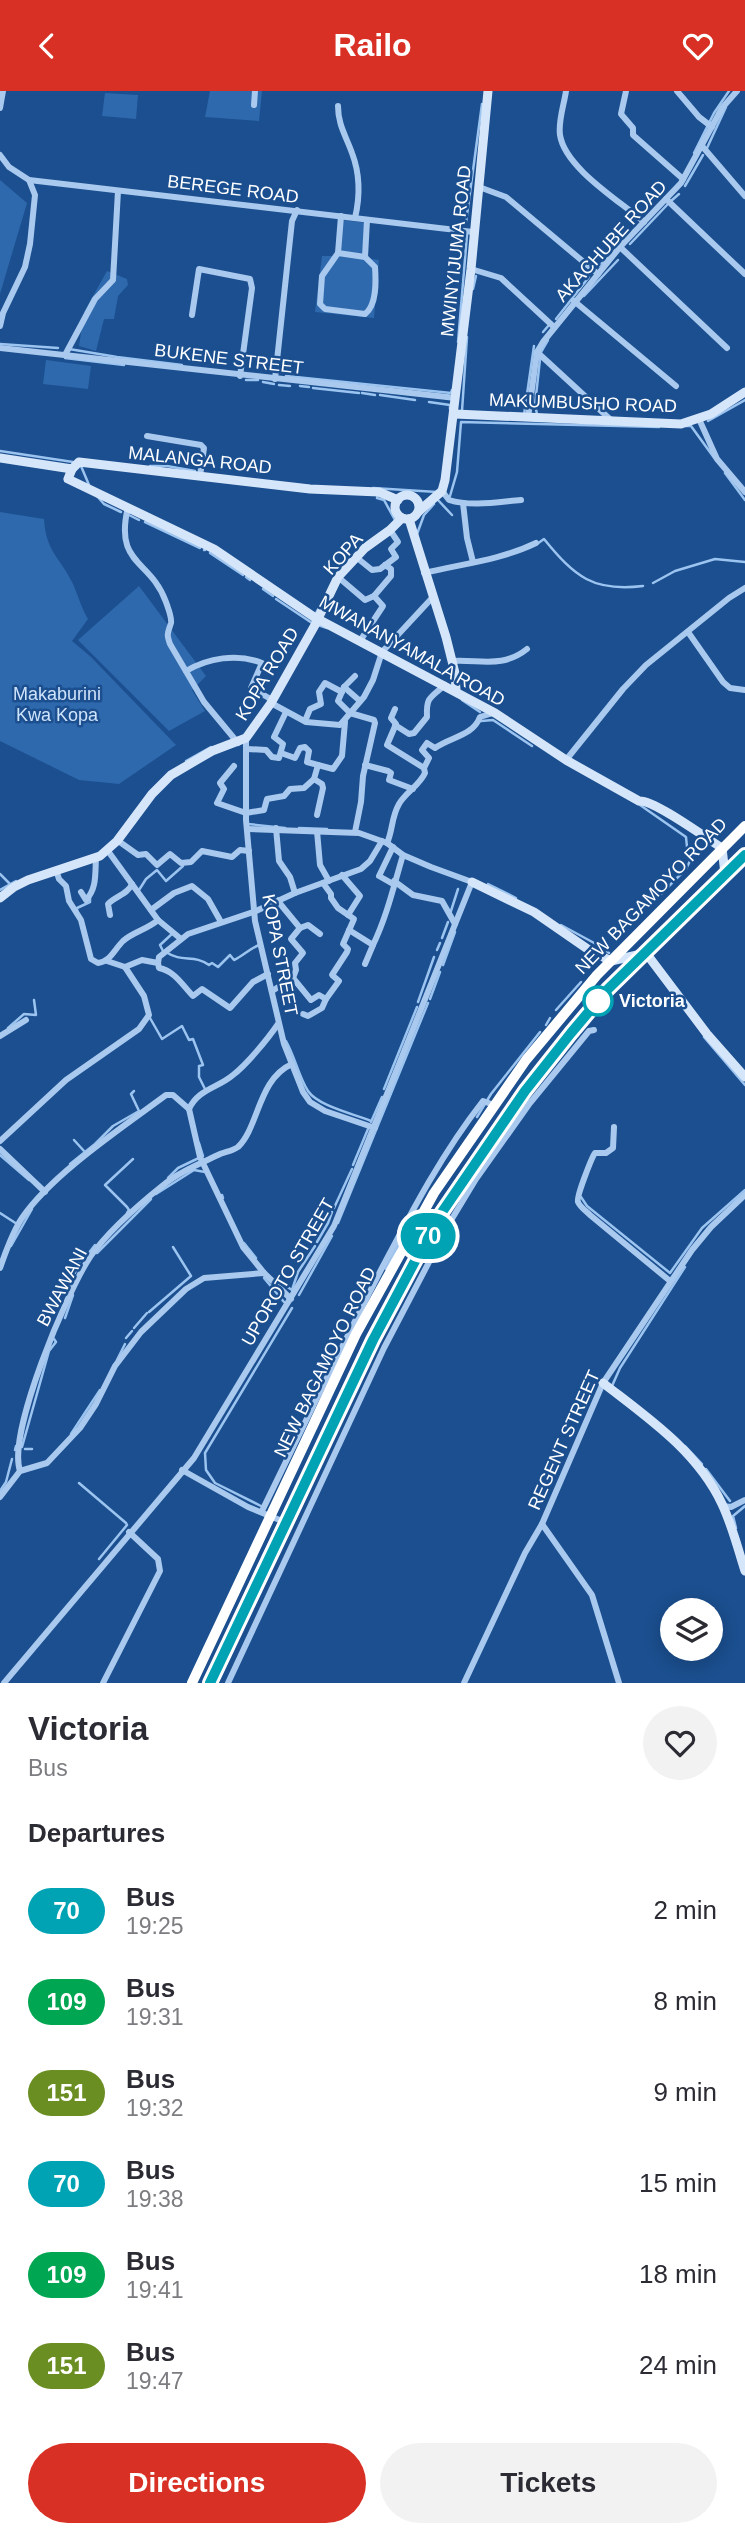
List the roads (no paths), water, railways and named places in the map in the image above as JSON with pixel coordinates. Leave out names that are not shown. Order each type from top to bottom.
[{"type":"highway","name":"NEW BAGAMOYO ROAD","points":[[192,1683],[266,1513],[429,1191],[526,1060],[611,961],[745,826]]},
{"type":"highway","name":"NEW BAGAMOYO ROAD","points":[[210,1683],[387,1311],[438,1218],[542,1068],[608,989],[745,855]]},
{"type":"street","points":[[0,108],[3,91]]},
{"type":"street","points":[[254,105],[256,91]]},
{"type":"street","name":"MWINYIJUMA ROAD","points":[[439,493],[456,398],[488,91]]},
{"type":"street","points":[[566,91],[560,130],[563,147],[568,156],[575,165],[644,222]]},
{"type":"street","points":[[626,91],[621,114],[632,128],[633,135],[683,179]]},
{"type":"street","points":[[677,91],[699,117],[712,127]]},
{"type":"street","name":"AKACHUBE ROAD","points":[[528,418],[537,352],[574,301],[683,179],[722,108],[737,91]]},
{"type":"street","points":[[338,106],[340,128],[354,156],[358,184],[355,218]]},
{"type":"street","points":[[702,146],[745,197]]},
{"type":"street","points":[[0,155],[9,167],[29,180],[35,195],[25,267],[3,313],[0,326]]},
{"type":"street","name":"BEREGE ROAD","points":[[29,180],[473,232]]},
{"type":"street","points":[[480,187],[506,197],[598,274]]},
{"type":"street","points":[[65,355],[95,299],[113,280],[118,191]]},
{"type":"street","points":[[666,199],[745,274]]},
{"type":"street","points":[[275,379],[292,221],[296,210]]},
{"type":"street","points":[[338,253],[365,257],[375,267],[372,306],[365,314],[325,309],[320,304],[322,276],[338,253],[341,216]]},
{"type":"street","points":[[365,257],[367,220]]},
{"type":"street","points":[[620,247],[727,348]]},
{"type":"street","points":[[192,315],[199,269],[250,279],[252,288],[240,376]]},
{"type":"street","points":[[471,269],[501,278],[554,327]]},
{"type":"street","points":[[574,301],[676,386]]},
{"type":"street","name":"BUKENE STREET","points":[[0,348],[456,398]]},
{"type":"street","points":[[537,352],[613,422]]},
{"type":"street","name":"MAKUMBUSHO ROAD","points":[[454,414],[681,424],[699,419],[745,392]]},
{"type":"street","points":[[699,419],[717,459],[745,492]]},
{"type":"street","points":[[146,436],[201,445],[204,448],[200,477]]},
{"type":"street","name":"MALANGA ROAD","points":[[0,458],[72,469],[79,462],[310,489],[379,492],[398,500],[407,495],[416,500],[439,493]]},
{"type":"street","name":"MWANANYAMALA ROAD","points":[[72,469],[68,479],[214,549],[317,619],[495,713],[566,760],[639,801],[644,800],[722,848]]},
{"type":"street","points":[[439,493],[449,500],[463,503],[521,500]]},
{"type":"street","name":"KOPA","points":[[317,619],[338,577],[356,557],[439,493]]},
{"type":"street","points":[[398,500],[395,508],[410,516]]},
{"type":"street","points":[[416,500],[410,516],[424,573],[452,661],[456,691]]},
{"type":"street","points":[[463,503],[473,562]]},
{"type":"street","points":[[128,507],[124,522],[125,543],[133,557],[159,586],[165,599],[170,623],[167,628],[168,638],[204,702],[242,740]]},
{"type":"street","points":[[356,557],[372,570],[396,557],[391,549],[398,542],[390,530]]},
{"type":"street","points":[[424,573],[524,549],[536,543]]},
{"type":"street","points":[[338,577],[365,600],[374,596],[391,576],[391,569],[385,565]]},
{"type":"street","points":[[566,760],[623,689],[646,665],[745,588]]},
{"type":"street","points":[[360,641],[383,606],[374,596]]},
{"type":"street","points":[[186,671],[202,662],[248,657],[262,663],[251,688],[269,698],[271,703],[305,721],[340,725],[373,680],[382,652],[432,598]]},
{"type":"street","name":"KOPA ROAD","points":[[0,898],[21,883],[96,858],[108,851],[152,794],[171,775],[212,751],[242,740],[271,703],[317,619]]},
{"type":"street","points":[[688,632],[723,682],[730,688],[745,691]]},
{"type":"street","points":[[452,661],[499,662],[515,659],[527,649]]},
{"type":"street","points":[[355,676],[338,701],[347,714],[374,721],[355,832]]},
{"type":"street","points":[[305,721],[310,709],[321,703],[319,692],[325,683],[360,701]]},
{"type":"street","points":[[395,725],[411,734],[416,731],[427,717],[428,701],[445,685]]},
{"type":"street","points":[[395,709],[391,718],[397,722],[387,745],[424,768]]},
{"type":"street","points":[[247,749],[266,750],[276,758],[281,753],[283,742],[274,737],[286,712]]},
{"type":"street","points":[[416,731],[435,748],[468,732],[479,722],[480,717],[495,713]]},
{"type":"street","points":[[281,753],[295,758],[300,748],[305,747],[309,751],[307,762],[333,769],[340,759],[347,714]]},
{"type":"street","name":"KOPA STREET","points":[[242,740],[247,749],[246,813],[254,912],[278,1024],[310,1102],[325,1111],[375,1128]]},
{"type":"street","points":[[427,743],[422,750],[429,758],[424,768],[426,771],[414,789],[400,802],[394,814],[379,876],[413,895],[442,901],[455,924]]},
{"type":"street","points":[[234,766],[220,783],[223,790],[217,803],[246,813],[263,811],[267,799],[284,796],[290,789],[304,788],[314,779],[318,765]]},
{"type":"street","points":[[365,765],[388,771],[391,773],[389,780],[414,789]]},
{"type":"street","points":[[314,779],[322,783],[323,788],[317,815]]},
{"type":"street","points":[[276,828],[279,861],[290,877],[295,893]]},
{"type":"street","points":[[247,829],[355,832],[388,844],[404,855],[534,912],[589,950],[611,961],[646,953],[707,1034],[745,1077]]},
{"type":"street","points":[[303,1014],[308,1016],[322,1008],[339,981],[332,975],[347,952],[348,949],[343,944],[354,919],[333,902],[320,865],[317,831]]},
{"type":"street","points":[[117,840],[138,855],[146,853],[157,865],[170,854],[179,863],[186,863],[191,862],[202,851],[232,857],[240,850],[249,851]]},
{"type":"street","points":[[268,974],[253,982],[230,1008],[202,989],[193,996],[176,976],[159,968],[158,963],[159,957],[181,939],[366,866],[388,844]]},
{"type":"street","points":[[722,848],[725,874]]},
{"type":"street","points":[[108,851],[158,920],[181,939]]},
{"type":"street","points":[[365,964],[386,917],[404,855]]},
{"type":"street","points":[[81,892],[86,900],[92,893],[97,879],[96,858]]},
{"type":"street","points":[[56,870],[59,879],[66,886],[69,901],[81,920],[90,959],[100,964],[107,961],[125,939],[158,920]]},
{"type":"street","points":[[342,876],[360,896],[348,915]]},
{"type":"street","name":"UPOROTO STREET","points":[[4,1683],[194,1458],[334,1226],[472,883]]},
{"type":"street","points":[[110,915],[108,904],[127,892],[132,884]]},
{"type":"street","points":[[151,910],[174,893],[191,886],[208,899],[221,922]]},
{"type":"street","points":[[277,901],[300,928]]},
{"type":"street","points":[[320,934],[308,925],[300,928],[290,939],[303,953],[295,963],[293,978],[312,1000],[319,995],[326,999]]},
{"type":"street","points":[[349,930],[373,945]]},
{"type":"street","points":[[125,967],[147,959],[158,963]]},
{"type":"street","points":[[0,1141],[66,1080],[139,1029],[147,1020],[145,996],[125,967],[107,961]]},
{"type":"street","points":[[272,991],[293,978]]},
{"type":"street","points":[[0,1036],[26,1020]]},
{"type":"street","points":[[189,1109],[193,1101],[207,1089],[236,1073],[278,1024]]},
{"type":"street","points":[[228,1683],[384,1348],[450,1222],[476,1179],[530,1103],[589,1031],[594,1030]]},
{"type":"street","name":"BWAWANI","points":[[20,1471],[17,1460],[19,1444],[42,1358],[84,1267],[111,1233],[172,1178],[239,1145],[270,1084],[292,1063]]},
{"type":"street","points":[[0,1268],[22,1218],[45,1192],[76,1163],[166,1095],[173,1095],[189,1109],[200,1157],[243,1247],[290,1299]]},
{"type":"street","points":[[614,1127],[613,1148],[606,1153],[595,1153],[591,1157],[578,1202],[670,1281]]},
{"type":"street","points":[[0,1149],[45,1192]]},
{"type":"street","name":"REGENT STREET","points":[[464,1683],[542,1524],[603,1383],[670,1281],[710,1227],[745,1195]]},
{"type":"street","points":[[738,1201],[745,1205]]},
{"type":"street","points":[[0,1497],[20,1471],[47,1463],[80,1428],[96,1404],[115,1366],[141,1332],[187,1289],[204,1278],[264,1273]]},
{"type":"street","points":[[603,1383],[687,1453],[706,1477],[723,1506],[745,1571]]},
{"type":"street","points":[[182,1470],[248,1507],[287,1523]]},
{"type":"street","points":[[723,1506],[732,1507],[745,1500]]},
{"type":"street","points":[[542,1524],[592,1595],[619,1683]]},
{"type":"street","points":[[103,1683],[160,1571],[158,1559],[129,1532]]},
{"type":"waterway","points":[[694,153],[714,113],[729,91]]},
{"type":"waterway","points":[[466,222],[482,104]]},
{"type":"waterway","points":[[707,148],[726,107]]},
{"type":"waterway","points":[[685,186],[703,155]]},
{"type":"waterway","points":[[671,201],[679,194]]},
{"type":"waterway","points":[[630,244],[667,205]]},
{"type":"waterway","points":[[458,342],[467,235]]},
{"type":"waterway","points":[[599,266],[608,258]]},
{"type":"waterway","points":[[584,296],[618,260]]},
{"type":"waterway","points":[[473,289],[476,276]]},
{"type":"waterway","points":[[556,319],[589,277]]},
{"type":"waterway","points":[[543,332],[549,325]]},
{"type":"waterway","points":[[462,411],[467,337]]},
{"type":"waterway","points":[[541,352],[548,340]]},
{"type":"waterway","points":[[0,344],[58,348]]},
{"type":"waterway","points":[[524,415],[534,346]]},
{"type":"waterway","points":[[69,349],[182,365]]},
{"type":"waterway","points":[[65,358],[124,365]]},
{"type":"waterway","points":[[537,414],[535,405],[540,359]]},
{"type":"waterway","points":[[286,376],[451,393],[452,390]]},
{"type":"waterway","points":[[246,380],[258,380]]},
{"type":"waterway","points":[[263,382],[274,384]]},
{"type":"waterway","points":[[279,385],[290,386]]},
{"type":"waterway","points":[[300,386],[309,387]]},
{"type":"waterway","points":[[313,388],[359,393]]},
{"type":"waterway","points":[[362,393],[375,395]]},
{"type":"waterway","points":[[380,395],[415,400]]},
{"type":"waterway","points":[[708,421],[745,400]]},
{"type":"waterway","points":[[429,402],[450,405],[450,409]]},
{"type":"waterway","points":[[450,496],[457,472],[461,422],[659,427]]},
{"type":"waterway","points":[[686,426],[691,426],[715,459]]},
{"type":"waterway","points":[[0,451],[73,462]]},
{"type":"waterway","points":[[81,466],[89,485]]},
{"type":"waterway","points":[[150,466],[195,471]]},
{"type":"waterway","points":[[725,473],[745,500]]},
{"type":"waterway","points":[[373,488],[437,492]]},
{"type":"waterway","points":[[378,494],[377,498],[384,500],[395,520]]},
{"type":"waterway","points":[[97,496],[104,504],[121,512]]},
{"type":"waterway","points":[[437,499],[452,515]]},
{"type":"waterway","points":[[417,534],[424,515],[434,504]]},
{"type":"waterway","points":[[129,515],[139,520]]},
{"type":"waterway","points":[[145,522],[200,548]]},
{"type":"waterway","points":[[537,544],[544,539],[576,572],[598,584],[611,587],[643,586]]},
{"type":"waterway","points":[[210,553],[243,575]]},
{"type":"waterway","points":[[653,583],[675,571],[715,559],[745,562]]},
{"type":"waterway","points":[[246,577],[250,580]]},
{"type":"waterway","points":[[263,589],[273,596]]},
{"type":"waterway","points":[[276,599],[312,623],[327,628]]},
{"type":"waterway","points":[[315,615],[322,602]]},
{"type":"waterway","points":[[462,700],[480,712]]},
{"type":"waterway","points":[[481,721],[493,720],[532,746]]},
{"type":"waterway","points":[[186,761],[211,747]]},
{"type":"waterway","points":[[640,805],[686,837],[687,847],[694,853],[686,869],[651,904]]},
{"type":"waterway","points":[[248,824],[285,828]]},
{"type":"waterway","points":[[299,828],[327,829]]},
{"type":"waterway","points":[[139,890],[146,879],[157,870],[166,881],[183,866]]},
{"type":"waterway","points":[[0,874],[10,884]]},
{"type":"waterway","points":[[0,890],[16,881]]},
{"type":"waterway","points":[[488,884],[516,898]]},
{"type":"waterway","points":[[450,914],[458,889]]},
{"type":"waterway","points":[[77,911],[77,908],[90,902],[90,898]]},
{"type":"waterway","points":[[442,938],[448,922]]},
{"type":"waterway","points":[[561,925],[609,953]]},
{"type":"waterway","points":[[443,965],[455,932]]},
{"type":"waterway","points":[[163,951],[160,945],[173,933]]},
{"type":"waterway","points":[[437,950],[440,943]]},
{"type":"waterway","points":[[166,952],[209,965],[212,963],[218,967],[230,955],[234,960],[259,945]]},
{"type":"waterway","points":[[418,1002],[434,957]]},
{"type":"waterway","points":[[430,999],[440,972]]},
{"type":"waterway","points":[[556,1010],[581,982]]},
{"type":"waterway","points":[[8,1028],[24,1014],[36,1015],[34,1000]]},
{"type":"waterway","points":[[338,1223],[428,1003]]},
{"type":"waterway","points":[[384,1089],[417,1007]]},
{"type":"waterway","points":[[150,1018],[162,1039],[182,1026],[189,1040],[193,1039],[203,1065],[199,1066],[199,1077],[205,1089]]},
{"type":"waterway","points":[[546,1025],[550,1018]]},
{"type":"waterway","points":[[477,1117],[491,1094],[540,1032]]},
{"type":"waterway","points":[[704,1037],[745,1085]]},
{"type":"waterway","points":[[286,1041],[305,1085],[313,1096],[328,1105],[371,1121]]},
{"type":"waterway","points":[[70,1164],[113,1126],[139,1111],[131,1094],[134,1091]]},
{"type":"waterway","points":[[371,1122],[382,1097]]},
{"type":"waterway","points":[[353,1165],[368,1129]]},
{"type":"waterway","points":[[74,1140],[84,1151]]},
{"type":"waterway","points":[[168,1178],[178,1168],[203,1156],[199,1143]]},
{"type":"waterway","points":[[0,1155],[29,1180]]},
{"type":"waterway","points":[[127,1213],[127,1207],[105,1185],[133,1159]]},
{"type":"waterway","points":[[334,1208],[352,1169]]},
{"type":"waterway","points":[[156,1194],[194,1170],[205,1172]]},
{"type":"waterway","points":[[581,1197],[587,1206],[670,1273],[702,1228],[745,1190]]},
{"type":"waterway","points":[[97,1253],[151,1199]]},
{"type":"waterway","points":[[11,1246],[32,1209]]},
{"type":"waterway","points":[[317,1242],[332,1212]]},
{"type":"waterway","points":[[0,1213],[17,1224]]},
{"type":"waterway","points":[[407,1228],[413,1217]]},
{"type":"waterway","points":[[386,1269],[403,1235]]},
{"type":"waterway","points":[[299,1295],[332,1236]]},
{"type":"waterway","points":[[244,1243],[256,1258]]},
{"type":"waterway","points":[[88,1254],[95,1245]]},
{"type":"waterway","points":[[275,1279],[292,1290],[298,1272],[315,1246]]},
{"type":"waterway","points":[[149,1312],[191,1276],[173,1247]]},
{"type":"waterway","points":[[68,1289],[82,1256]]},
{"type":"waterway","points":[[612,1386],[620,1368],[685,1267]]},
{"type":"waterway","points":[[264,1278],[284,1302]]},
{"type":"waterway","points":[[65,1318],[73,1295]]},
{"type":"waterway","points":[[261,1506],[215,1483],[206,1470],[205,1453],[292,1308]]},
{"type":"waterway","points":[[134,1328],[147,1313]]},
{"type":"waterway","points":[[126,1338],[132,1331]]},
{"type":"waterway","points":[[22,1447],[49,1351],[56,1342],[54,1339]]},
{"type":"waterway","points":[[117,1360],[125,1344]]},
{"type":"waterway","points":[[71,1434],[100,1390]]},
{"type":"waterway","points":[[15,1450],[16,1446]]},
{"type":"waterway","points":[[685,1446],[702,1464]]},
{"type":"waterway","points":[[25,1449],[32,1449]]},
{"type":"waterway","points":[[0,1491],[6,1482],[12,1459]]},
{"type":"waterway","points":[[706,1469],[730,1501]]},
{"type":"waterway","points":[[79,1483],[127,1525],[99,1559]]},
{"type":"waterway","points":[[736,1528],[733,1516],[745,1506]]},
{"type":"place","name":"Victoria","points":[[598,1001]]},
{"type":"park label","name":"Makaburini Kwa Kopa","points":[[57,704]]}]
